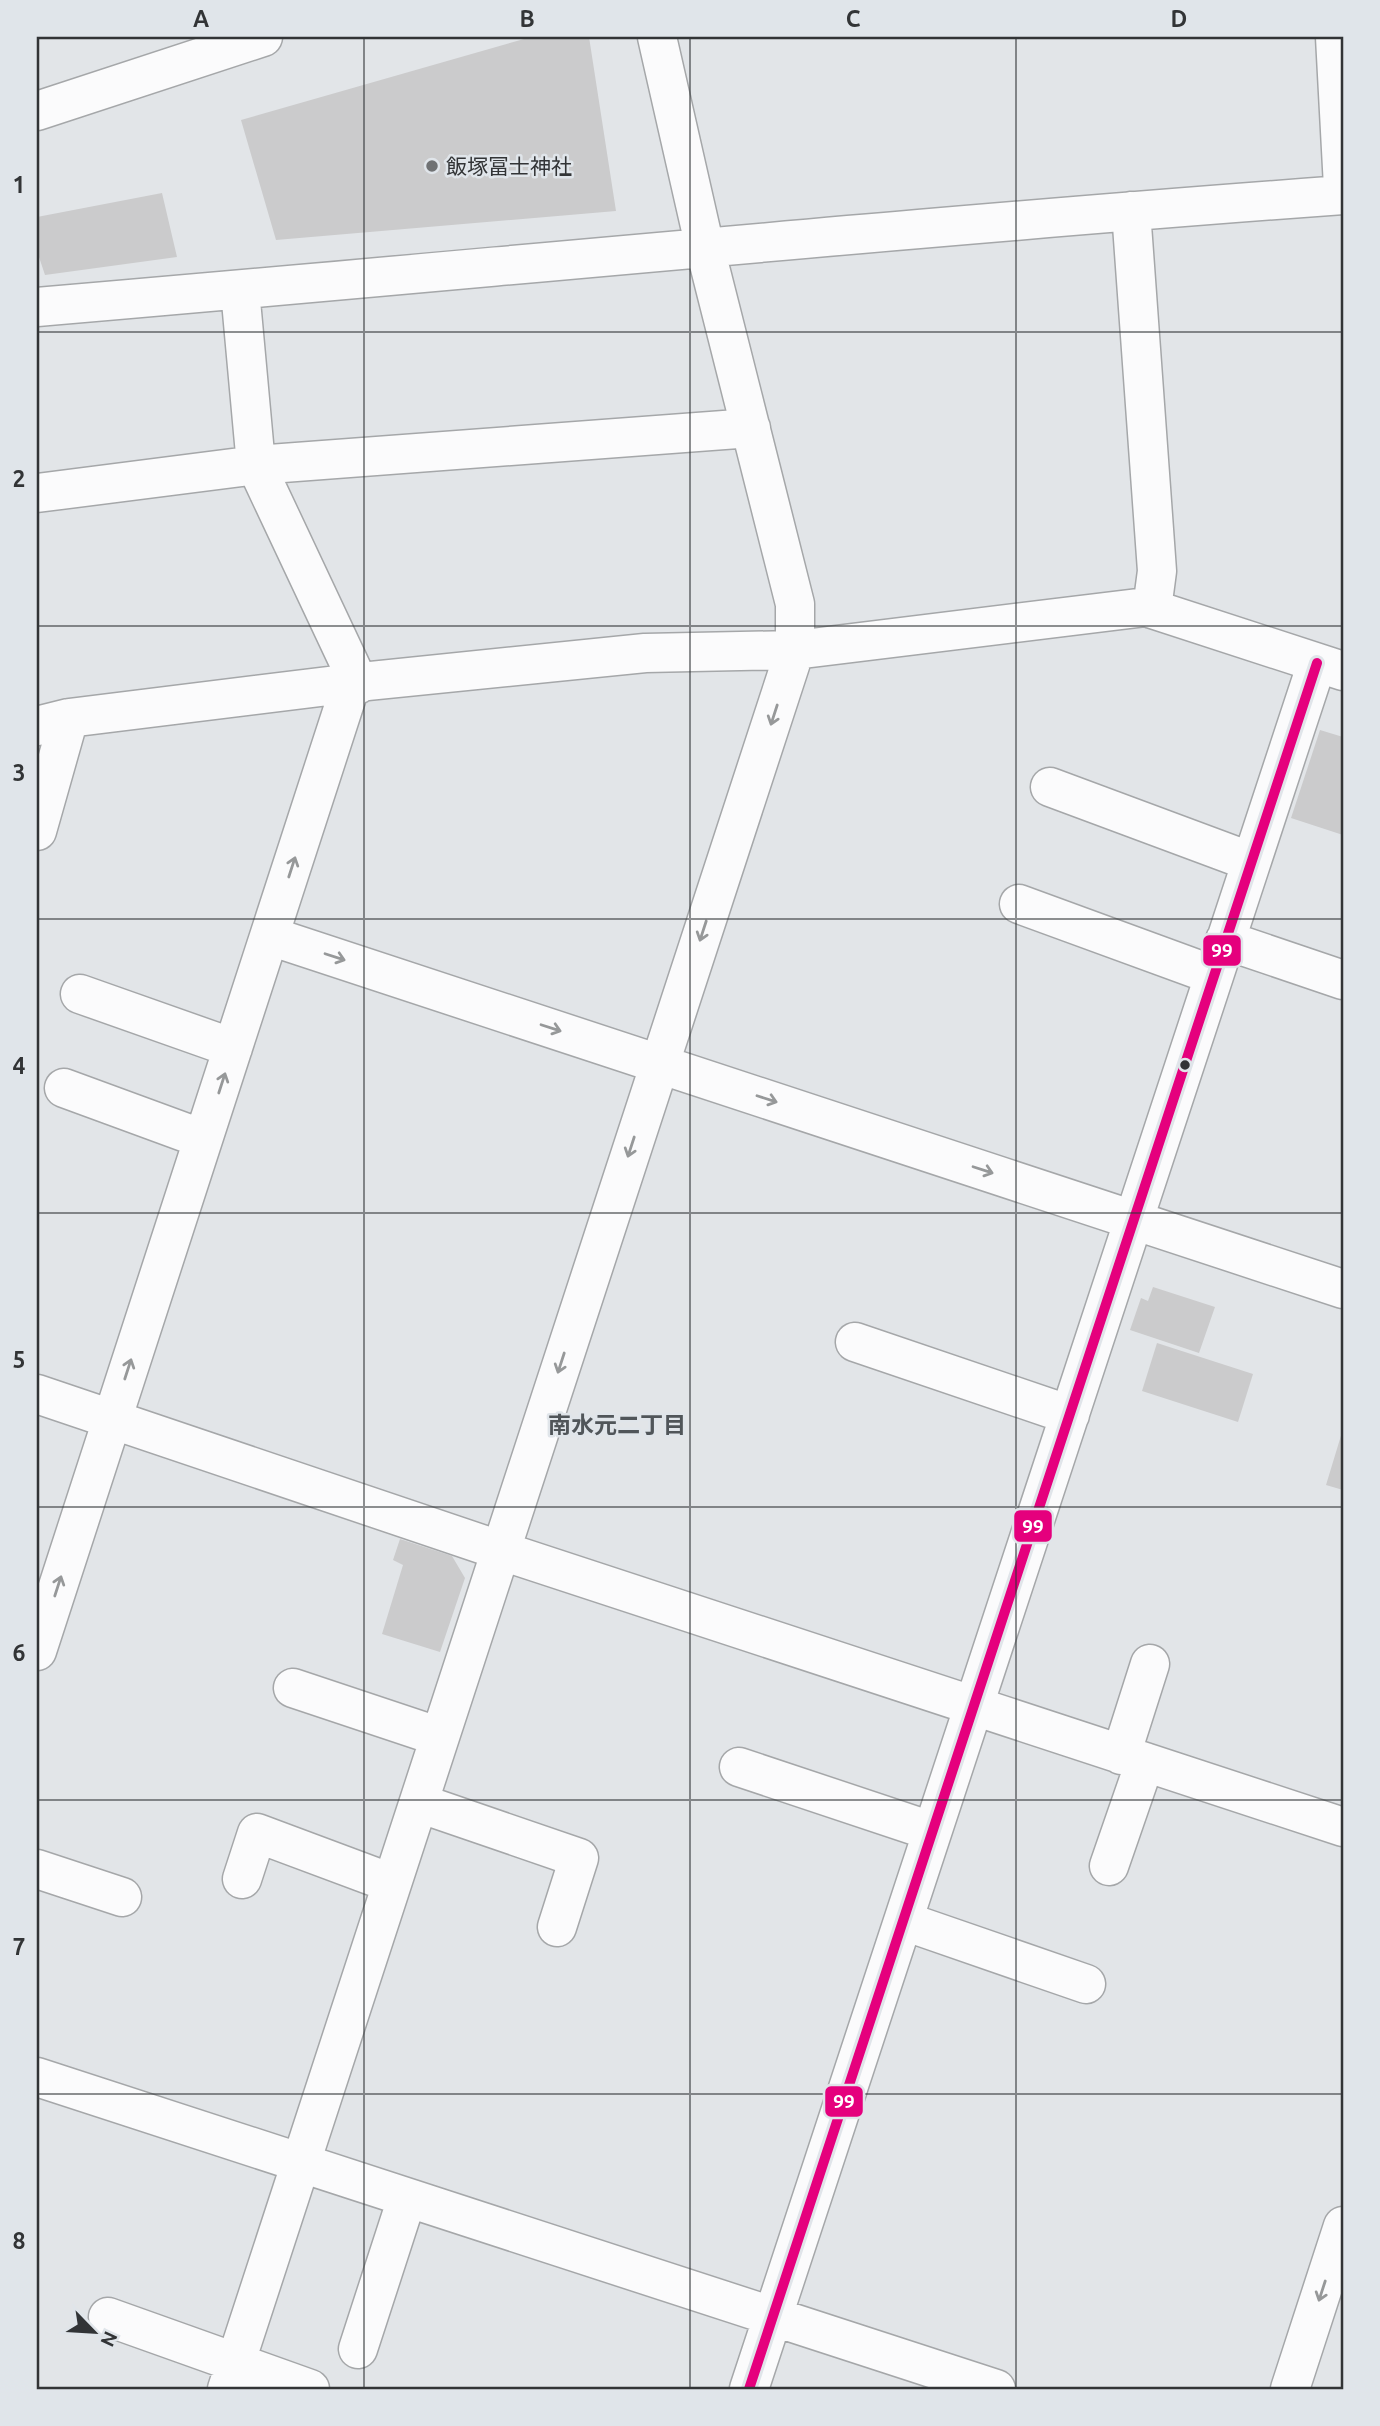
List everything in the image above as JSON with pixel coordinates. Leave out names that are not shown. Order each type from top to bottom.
[{"type":"street","points":[[37,111],[264,37]]},
{"type":"street","points":[[231,2377],[795,650],[795,604],[705,248],[657,37]]},
{"type":"street","points":[[1335,37],[1343,187]]},
{"type":"street","points":[[37,307],[1131,211],[1343,195]]},
{"type":"street","points":[[1131,211],[1157,571],[1152,609]]},
{"type":"street","points":[[37,1651],[203,1139],[355,684],[256,466],[240,290]]},
{"type":"street","points":[[37,493],[256,466],[751,428]]},
{"type":"street","points":[[37,831],[53,722],[355,684],[645,653],[795,650],[1152,609],[1330,667],[1249,861],[1134,1220],[749,2389]]},
{"type":"street","points":[[1050,787],[1249,861]]},
{"type":"street","points":[[1018,904],[1219,957],[1343,980]]},
{"type":"street","points":[[270,936],[1343,1289]]},
{"type":"street","points":[[80,994],[233,1048]]},
{"type":"street","points":[[64,1088],[203,1139]]},
{"type":"street","points":[[855,1342],[1070,1415]]},
{"type":"street","points":[[37,1394],[499,1550],[1343,1827]]},
{"type":"street","points":[[1109,1866],[1150,1664]]},
{"type":"street","points":[[293,1688],[440,1737]]},
{"type":"street","points":[[739,1767],[931,1831]]},
{"type":"street","points":[[419,1803],[579,1858],[557,1927]]},
{"type":"street","points":[[242,1879],[257,1833],[391,1883]]},
{"type":"street","points":[[37,1869],[122,1897]]},
{"type":"street","points":[[904,1921],[1086,1984]]},
{"type":"street","points":[[37,2077],[996,2389]]},
{"type":"street","points":[[358,2349],[407,2198]]},
{"type":"street","points":[[1290,2389],[1343,2226]]},
{"type":"street","points":[[107,2317],[231,2377],[310,2389]]},
{"type":"building","name":"飯塚冨士神社","points":[[531,37],[589,37],[616,211],[276,240],[241,120]]},
{"type":"building","points":[[162,193],[177,257],[45,275],[37,251],[37,217]]},
{"type":"building","points":[[1320,730],[1343,737],[1343,835],[1291,818]]},
{"type":"building","points":[[1153,1287],[1215,1307],[1199,1353],[1130,1330],[1141,1298],[1148,1301]]},
{"type":"building","points":[[1157,1343],[1253,1374],[1238,1422],[1142,1391]]},
{"type":"building","points":[[1343,1429],[1343,1490],[1326,1485]]},
{"type":"building","points":[[400,1539],[452,1556],[465,1578],[440,1652],[382,1634],[403,1565],[393,1560]]},
{"type":"transit line","name":"99","points":[[749,2389],[1317,663]]},
{"type":"place","name":"飯塚冨士神社","points":[[432,166]]},
{"type":"district","name":"南水元二丁目","points":[[617,1424]]}]
